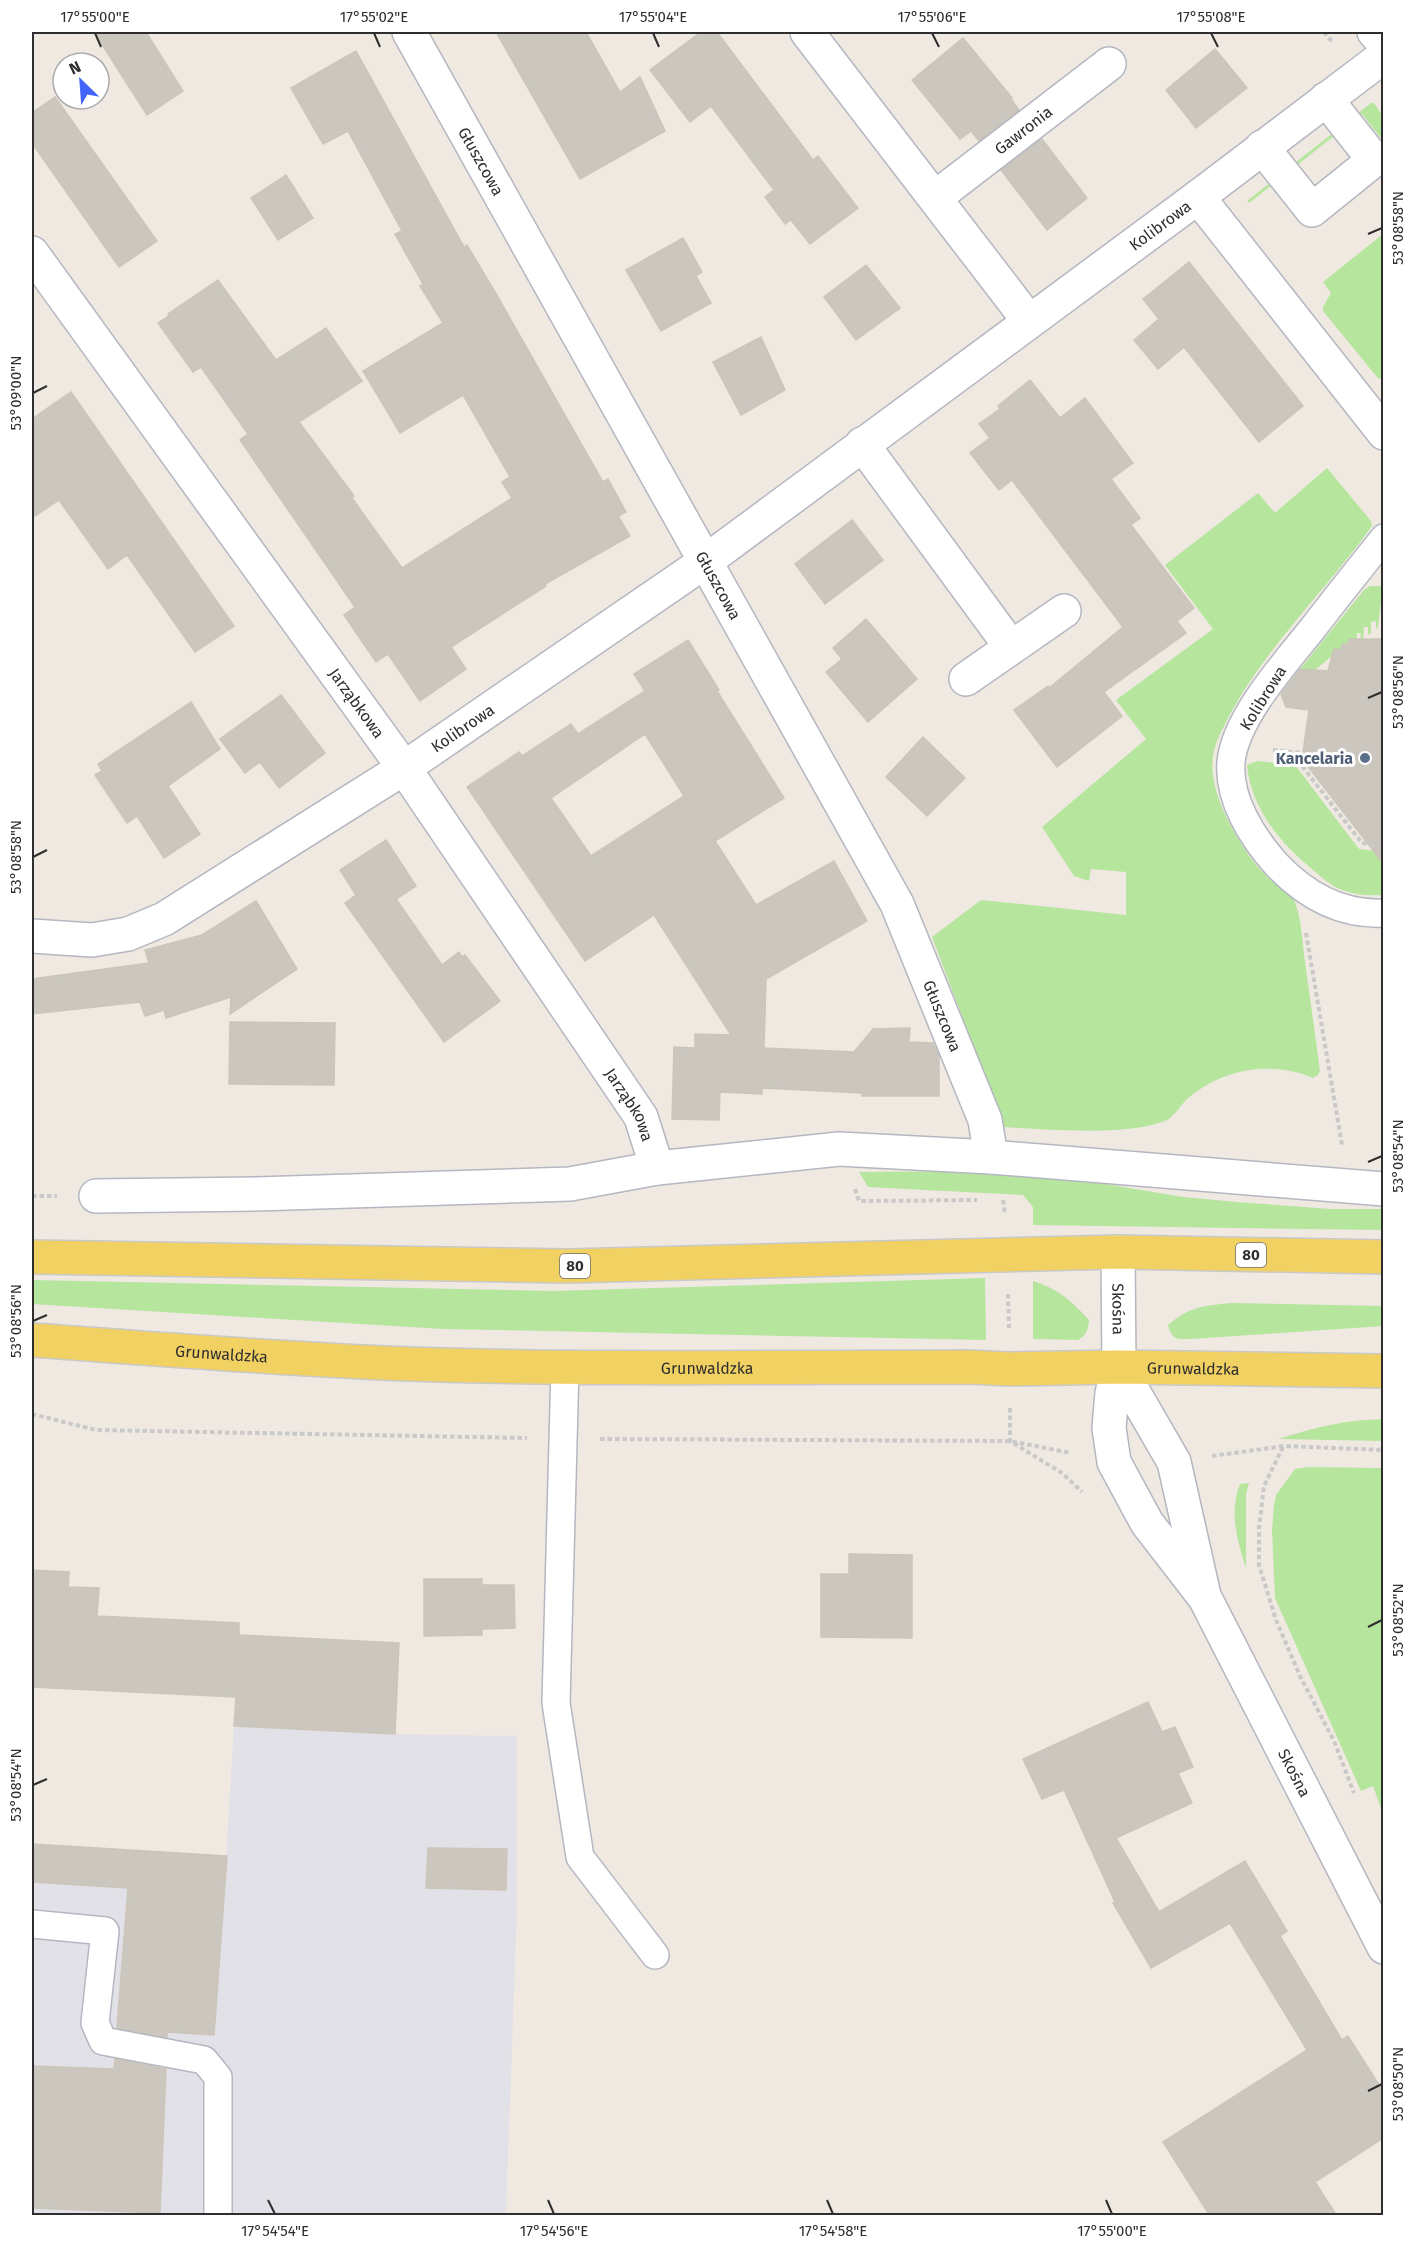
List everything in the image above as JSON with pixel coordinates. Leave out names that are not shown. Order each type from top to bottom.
[{"type":"main road","name":"80","points":[[32,1257],[568,1266],[1008,1253],[1118,1252],[1383,1257]]},
{"type":"main road","name":"Grunwaldzka","points":[[32,1340],[140,1349],[407,1364],[1009,1369],[1119,1367],[1383,1371]]},
{"type":"street","name":"Głuszcowa","points":[[409,32],[897,904],[985,1120],[991,1157]]},
{"type":"street","points":[[807,32],[1029,321]]},
{"type":"street","points":[[1374,32],[1383,43]]},
{"type":"street","name":"Kolibrowa","points":[[32,936],[92,940],[128,934],[164,919],[404,768],[706,561],[1198,197],[1383,56]]},
{"type":"street","name":"Gawronia","points":[[936,197],[1109,64]]},
{"type":"street","points":[[1262,147],[1312,210],[1374,160],[1326,99]]},
{"type":"street","name":"Kolibrowa","points":[[1198,197],[1379,417]]},
{"type":"street","name":"Jarząbkowa","points":[[32,253],[404,768],[641,1117],[657,1168]]},
{"type":"street","points":[[862,444],[1011,647]]},
{"type":"street","points":[[966,679],[1064,611]]},
{"type":"street","points":[[96,1196],[256,1194],[570,1184],[657,1168],[839,1149],[991,1157],[1383,1189]]},
{"type":"street","name":"Skośna","points":[[1118,1252],[1119,1367],[1112,1393],[1109,1428],[1114,1461],[1147,1523],[1205,1598],[1383,1947]]},
{"type":"street","name":"Skośna","points":[[1119,1367],[1174,1462],[1205,1598]]},
{"type":"lane","name":"Kolibrowa","points":[[1383,538],[1280,669],[1246,718],[1231,761],[1232,786],[1240,810],[1267,853],[1281,869],[1331,906],[1366,914],[1383,913]]},
{"type":"lane","points":[[565,1367],[556,1703],[580,1857],[655,1955]]},
{"type":"lane","points":[[32,1924],[105,1931],[95,2023],[103,2041],[204,2060],[218,2077],[218,2216]]},
{"type":"path","points":[[1296,753],[1298,761],[1362,843],[1383,846]]},
{"type":"path","points":[[1315,896],[1306,928],[1349,1187]]},
{"type":"path","points":[[839,1149],[859,1201],[982,1200]]},
{"type":"path","points":[[993,1200],[1004,1200],[1008,1253],[1010,1441]]},
{"type":"path","points":[[32,1414],[96,1430],[564,1439],[1010,1441],[1114,1461]]},
{"type":"path","points":[[1010,1441],[1062,1473],[1086,1496]]},
{"type":"path","points":[[1174,1462],[1284,1446],[1383,1450]]},
{"type":"path","points":[[1284,1446],[1264,1486],[1259,1528],[1259,1565],[1276,1620],[1300,1676],[1334,1741],[1355,1795]]},
{"type":"shaded area","points":[[234,1726],[395,1734],[517,1736],[517,1909],[506,2215],[32,2215],[32,1844],[226,1856]]},
{"type":"green space","points":[[1371,103],[1374,103],[1383,117],[1383,141],[1362,114],[1249,203],[1247,201]]},
{"type":"green space","points":[[1383,234],[1383,381],[1377,377],[1323,311],[1331,293],[1323,282]]},
{"type":"green space","points":[[1327,468],[1371,521],[1372,526],[1280,641],[1245,689],[1230,714],[1213,756],[1215,787],[1237,837],[1257,866],[1294,900],[1301,927],[1320,1071],[1313,1078],[1280,1069],[1247,1070],[1231,1074],[1201,1089],[1187,1099],[1165,1121],[1148,1126],[1086,1131],[1004,1127],[932,937],[981,900],[1126,915],[1126,872],[1091,869],[1089,881],[1074,876],[1042,827],[1146,739],[1116,700],[1213,629],[1165,565],[1258,493],[1275,513]]},
{"type":"green space","points":[[1370,586],[1383,586],[1378,627],[1376,629],[1376,621],[1371,622],[1371,633],[1368,635],[1368,627],[1364,627],[1363,639],[1360,642],[1361,633],[1357,633],[1356,644],[1352,646],[1352,639],[1349,639],[1348,650],[1345,652],[1345,644],[1342,644],[1340,655],[1337,657],[1338,650],[1334,649],[1332,656],[1315,670],[1300,669],[1364,590]]},
{"type":"green space","points":[[1257,761],[1295,765],[1359,849],[1383,852],[1383,895],[1347,892],[1330,884],[1289,848],[1269,823],[1254,796],[1247,765]]},
{"type":"green space","points":[[975,1171],[1105,1184],[1183,1197],[1331,1209],[1383,1209],[1383,1230],[1033,1225],[1033,1207],[1023,1195],[868,1187],[859,1172]]},
{"type":"green space","points":[[985,1278],[986,1340],[443,1329],[32,1304],[32,1280],[553,1291]]},
{"type":"green space","points":[[1033,1281],[1064,1296],[1089,1320],[1083,1336],[1078,1340],[1033,1339]]},
{"type":"green space","points":[[1231,1303],[1383,1306],[1383,1326],[1192,1339],[1176,1338],[1171,1334],[1168,1325],[1190,1310]]},
{"type":"green space","points":[[1383,1419],[1383,1441],[1279,1439],[1331,1425]]},
{"type":"green space","points":[[1308,1467],[1383,1468],[1383,1814],[1373,1786],[1361,1791],[1275,1598],[1272,1529],[1276,1495],[1295,1469]]},
{"type":"green space","points":[[1249,1483],[1246,1494],[1246,1568],[1237,1537],[1235,1505],[1240,1484]]},
{"type":"building","points":[[94,32],[146,32],[183,91],[147,115],[111,59],[111,51],[106,51]]},
{"type":"building","points":[[496,32],[586,32],[620,92],[640,77],[665,131],[580,179]]},
{"type":"building","points":[[701,32],[717,32],[813,160],[818,156],[858,208],[810,244],[791,220],[785,224],[765,197],[774,190],[711,106],[690,122],[650,70]]},
{"type":"building","points":[[963,38],[1012,98],[1019,110],[979,141],[971,131],[960,139],[912,80]]},
{"type":"building","points":[[1215,49],[1247,88],[1196,128],[1166,90]]},
{"type":"building","points":[[356,51],[464,247],[467,245],[495,292],[603,482],[608,479],[626,512],[618,516],[630,536],[545,584],[546,586],[451,647],[466,669],[420,701],[388,654],[376,662],[344,615],[355,607],[240,440],[248,434],[201,367],[193,372],[158,323],[218,280],[276,360],[326,328],[362,381],[299,422],[354,496],[352,498],[402,568],[512,498],[502,482],[510,477],[463,395],[400,433],[363,371],[443,323],[420,286],[423,284],[395,234],[402,231],[348,131],[323,144],[291,88]]},
{"type":"building","points":[[51,100],[51,111],[65,111],[157,241],[119,267],[32,143],[32,113]]},
{"type":"building","points":[[1042,139],[1087,198],[1047,230],[1001,170]]},
{"type":"building","points":[[286,175],[313,218],[278,240],[251,198]]},
{"type":"building","points":[[683,238],[702,272],[696,276],[711,303],[661,331],[626,270]]},
{"type":"building","points":[[1189,262],[1303,406],[1259,442],[1184,347],[1158,369],[1134,340],[1159,319],[1143,299]]},
{"type":"building","points":[[866,265],[900,308],[856,340],[824,297]]},
{"type":"building","points":[[761,337],[785,390],[741,415],[713,362]]},
{"type":"building","points":[[1030,380],[1060,418],[1085,398],[1133,463],[1111,479],[1140,518],[1131,525],[1194,608],[1177,621],[1186,633],[1104,692],[1122,716],[1057,767],[1014,710],[1048,686],[1049,688],[1123,627],[1012,480],[999,490],[970,453],[990,438],[979,424],[1000,409],[998,406]]},
{"type":"building","points":[[71,392],[234,626],[195,652],[127,555],[108,569],[59,500],[32,518],[32,419]]},
{"type":"building","points":[[852,520],[883,560],[825,604],[795,564]]},
{"type":"building","points":[[866,619],[917,679],[868,722],[826,672],[842,659],[833,648]]},
{"type":"building","points":[[1349,639],[1383,639],[1383,863],[1302,759],[1309,710],[1286,707],[1281,694],[1300,669],[1328,671],[1334,649],[1341,650],[1342,644],[1348,644]]},
{"type":"building","points":[[688,640],[784,798],[715,841],[756,905],[834,861],[867,921],[766,979],[764,1048],[854,1052],[873,1029],[910,1028],[909,1042],[933,1043],[939,1056],[939,1096],[862,1096],[862,1093],[762,1088],[762,1094],[720,1092],[719,1120],[672,1119],[674,1047],[695,1048],[695,1034],[731,1035],[654,915],[585,961],[467,787],[519,752],[522,756],[571,724],[578,734],[645,691],[634,674]],"holes":[[[645,734],[684,796],[591,856],[551,798]]]},
{"type":"building","points":[[281,695],[325,753],[279,788],[260,762],[245,773],[220,739]]},
{"type":"building","points":[[191,702],[220,749],[168,786],[200,834],[164,858],[137,816],[127,823],[95,775],[102,771],[98,764]]},
{"type":"building","points":[[923,737],[965,778],[927,816],[886,777]]},
{"type":"building","points":[[386,840],[416,886],[396,899],[442,965],[459,952],[462,957],[465,955],[500,1001],[444,1042],[345,903],[356,895],[340,870]]},
{"type":"building","points":[[256,901],[297,969],[230,1014],[231,997],[166,1018],[164,1010],[145,1016],[140,1002],[32,1014],[32,979],[149,963],[145,950],[202,935]]},
{"type":"building","points":[[230,1022],[335,1023],[334,1085],[229,1084]]},
{"type":"building","points":[[849,1554],[912,1555],[912,1638],[821,1637],[821,1574],[849,1574]]},
{"type":"building","points":[[32,1570],[69,1572],[68,1587],[99,1588],[97,1616],[239,1623],[239,1635],[399,1643],[395,1734],[234,1726],[236,1697],[32,1687]]},
{"type":"building","points":[[424,1579],[482,1579],[482,1585],[514,1585],[515,1628],[482,1629],[482,1635],[424,1636]]},
{"type":"building","points":[[1148,1702],[1162,1732],[1175,1727],[1193,1767],[1178,1773],[1192,1803],[1116,1838],[1159,1912],[1245,1861],[1287,1931],[1280,1936],[1342,2040],[1348,2036],[1383,2091],[1383,2138],[1315,2182],[1337,2216],[1210,2216],[1163,2142],[1307,2050],[1230,1923],[1151,1968],[1113,1903],[1115,1902],[1064,1790],[1042,1799],[1023,1759]]},
{"type":"building","points":[[32,1844],[227,1856],[214,2035],[167,2032],[167,2037],[117,2028],[128,1888],[32,1882]]},
{"type":"building","points":[[428,1848],[507,1849],[506,1890],[426,1888]]},
{"type":"building","points":[[115,2059],[166,2069],[160,2213],[32,2208],[32,2066],[114,2069]]},
{"type":"place","name":"Kancelaria","points":[[1365,758]]}]
